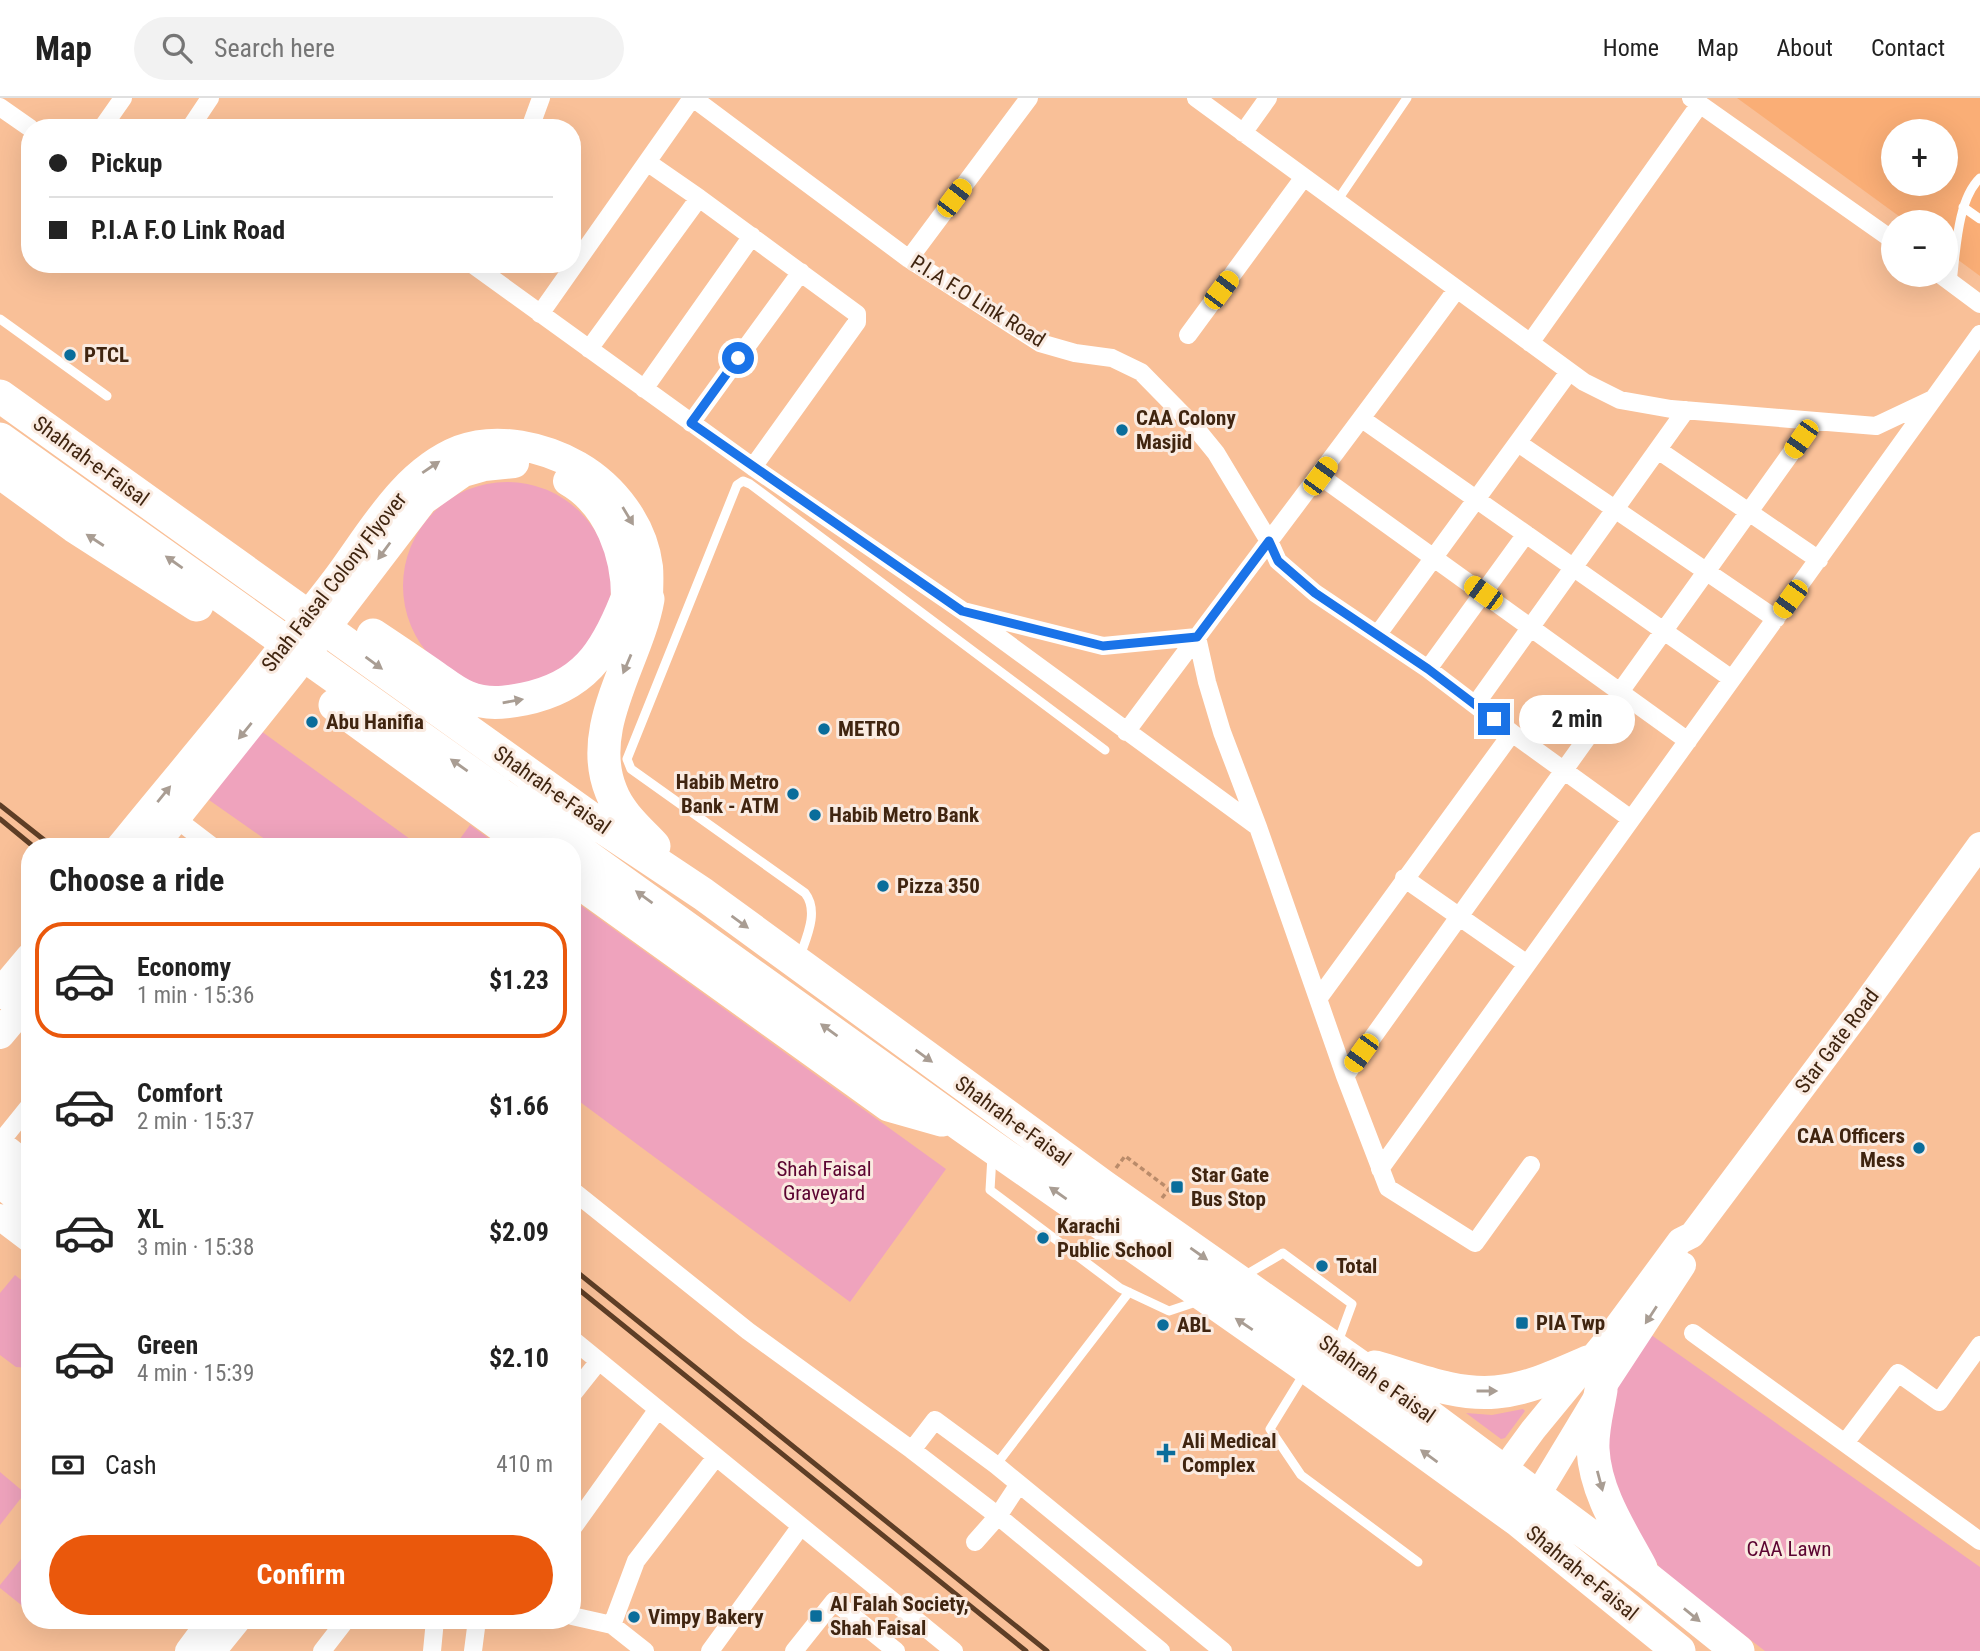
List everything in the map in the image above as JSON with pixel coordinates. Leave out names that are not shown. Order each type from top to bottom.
[{"type":"highway","points":[[0,389],[133,473],[464,696],[487,704],[544,695],[573,681],[592,665],[637,600]]},
{"type":"highway","name":"Shahrah-e-Faisal","points":[[0,396],[593,820],[703,894],[1103,1186]]},
{"type":"highway","name":"Shahrah-e-Faisal","points":[[0,439],[562,838]]},
{"type":"highway","points":[[0,472],[74,526],[208,612],[519,838]]},
{"type":"highway","points":[[637,600],[644,623],[608,714],[605,769],[611,792],[625,814],[703,894]]},
{"type":"highway","name":"Shahrah-e-Faisal","points":[[581,852],[964,1127]]},
{"type":"highway","points":[[581,883],[889,1105],[964,1127]]},
{"type":"highway","name":"Shahrah e Faisal","points":[[964,1127],[1206,1298],[1406,1399],[1494,1483],[1537,1496],[1647,1578]]},
{"type":"highway","name":"Shahrah e Faisal","points":[[1103,1186],[1236,1280],[1331,1359]]},
{"type":"highway","points":[[1331,1359],[1463,1391],[1494,1392],[1595,1376],[1593,1449],[1597,1473],[1610,1511],[1647,1578]]},
{"type":"highway","name":"Shahrah-e-Faisal","points":[[1494,1483],[1679,1651]]},
{"type":"highway","name":"Shahrah-e-Faisal","points":[[1647,1578],[1738,1651]]},
{"type":"main road","name":"Shah Faisal Colony Flyover","points":[[129,838],[282,667],[423,500],[463,472],[510,463],[540,469],[572,483],[595,503],[618,545],[626,584],[637,600]]},
{"type":"main road","name":"Shah Faisal Colony Flyover","points":[[159,838],[282,667]]},
{"type":"main road","points":[[0,994],[21,969]]},
{"type":"main road","points":[[0,1034],[21,1009]]},
{"type":"main road","points":[[1,1146],[21,1171]]},
{"type":"street","points":[[109,119],[123,98]]},
{"type":"street","points":[[196,119],[210,98]]},
{"type":"street","points":[[533,119],[541,98]]},
{"type":"street","points":[[581,249],[693,98]]},
{"type":"street","name":"P.I.A F.O Link Road","points":[[693,98],[909,259],[1041,343],[1075,353],[1112,358],[1141,372],[1194,426],[1216,453],[1269,541],[1278,561],[1315,593],[1428,669],[1631,819]]},
{"type":"street","points":[[909,259],[1030,98]]},
{"type":"street","points":[[1196,98],[1569,372],[1620,400],[1686,410],[1877,426],[1931,400]]},
{"type":"street","points":[[1243,132],[1268,98]]},
{"type":"street","points":[[1530,343],[1696,101],[1881,232]]},
{"type":"street","points":[[0,107],[21,122]]},
{"type":"street","points":[[647,162],[857,314],[857,322],[753,467]]},
{"type":"street","points":[[1188,335],[1304,177]]},
{"type":"street","points":[[589,349],[699,198]]},
{"type":"street","points":[[644,389],[752,236]]},
{"type":"street","points":[[691,423],[801,272]]},
{"type":"street","points":[[484,273],[753,467],[962,611],[1258,827]]},
{"type":"street","points":[[540,314],[565,273]]},
{"type":"street","points":[[1957,287],[1980,304]]},
{"type":"street","points":[[1126,732],[1320,476],[1457,289]]},
{"type":"street","points":[[1380,1169],[1980,334]]},
{"type":"street","points":[[1378,634],[1569,372]]},
{"type":"street","points":[[1475,705],[1686,410]]},
{"type":"street","points":[[1362,419],[1732,679]]},
{"type":"street","points":[[1345,1076],[1814,421]]},
{"type":"street","points":[[1518,443],[1776,619]]},
{"type":"street","points":[[1658,450],[1819,560]]},
{"type":"street","points":[[1320,476],[1688,741]]},
{"type":"street","points":[[1428,669],[1526,534]]},
{"type":"street","points":[[962,611],[1103,646],[1197,637]]},
{"type":"street","points":[[1197,637],[1222,732],[1388,1188],[1475,1243],[1531,1165]]},
{"type":"street","points":[[1318,999],[1512,733]]},
{"type":"street","points":[[175,818],[201,838]]},
{"type":"street","name":"Star Gate Road","points":[[1537,1496],[1595,1376],[1681,1241],[1692,1235],[1980,845]]},
{"type":"street","points":[[1404,878],[1527,964]]},
{"type":"street","points":[[21,1118],[1,1146],[21,1157]]},
{"type":"street","points":[[0,1185],[21,1202]]},
{"type":"street","points":[[581,1196],[748,1331],[998,1516],[1161,1651]]},
{"type":"street","points":[[0,1217],[21,1233]]},
{"type":"street","points":[[1693,1333],[1980,1541]]},
{"type":"street","points":[[1845,1443],[1898,1373],[1939,1402],[1980,1345]]},
{"type":"street","points":[[581,1347],[954,1651]]},
{"type":"street","points":[[581,1383],[598,1361]]},
{"type":"street","name":"Star Gate Road","points":[[1494,1483],[1533,1430],[1595,1376]]},
{"type":"street","points":[[581,1516],[657,1409]]},
{"type":"street","points":[[912,1450],[935,1420],[996,1465],[1214,1648]]},
{"type":"street","points":[[612,1625],[636,1561],[716,1457]]},
{"type":"street","points":[[975,1542],[998,1516],[1019,1484]]},
{"type":"street","points":[[710,1651],[801,1526]]},
{"type":"street","points":[[794,1651],[834,1601],[891,1649]]},
{"type":"street","points":[[581,1618],[612,1625],[645,1651]]},
{"type":"street","points":[[187,1651],[204,1629]]},
{"type":"street","points":[[213,1651],[231,1629]]},
{"type":"street","points":[[323,1651],[339,1629]]},
{"type":"street","points":[[338,1651],[342,1629]]},
{"type":"street","points":[[432,1651],[434,1629]]},
{"type":"street","points":[[474,1651],[476,1629]]},
{"type":"lane","points":[[1337,201],[1407,98]]},
{"type":"lane","points":[[1958,228],[1969,192],[1980,178]]},
{"type":"lane","points":[[1963,207],[1980,219]]},
{"type":"lane","points":[[1,321],[107,396]]},
{"type":"lane","points":[[797,964],[808,934],[812,909],[805,892],[631,769],[627,759],[737,485],[743,481],[750,484],[1105,750]]},
{"type":"lane","points":[[993,1147],[989,1190],[1120,1288],[1168,1311],[1206,1298]]},
{"type":"lane","points":[[1236,1280],[1283,1253],[1352,1304],[1331,1359],[1270,1429],[1301,1475],[1418,1562]]},
{"type":"lane","points":[[996,1465],[1129,1292]]},
{"type":"path","points":[[1125,1156],[1169,1189]]},
{"type":"shaded area","points":[[1737,98],[1980,98],[1980,276],[1958,260],[1958,210],[1891,210]]},
{"type":"green space","points":[[507,482],[547,490],[565,499],[581,512],[594,528],[603,546],[611,586],[603,626],[594,644],[581,660],[565,673],[547,682],[507,690],[467,682],[449,673],[433,660],[420,644],[411,626],[403,586],[411,546],[420,528],[433,512],[449,499],[467,490]]},
{"type":"green space","points":[[261,731],[409,838],[263,838],[209,800]]},
{"type":"green space","points":[[470,825],[488,838],[461,838]]},
{"type":"green space","name":"Shah Faisal Graveyard","points":[[581,905],[946,1169],[850,1302],[581,1103]]},
{"type":"green space","points":[[15,1275],[21,1280],[21,1367],[16,1367],[0,1355],[0,1293]]},
{"type":"green space","name":"CAA Lawn","points":[[1647,1332],[1980,1567],[1980,1651],[1765,1651],[1663,1573],[1610,1488],[1607,1424],[1621,1376]]},
{"type":"green space","points":[[1523,1409],[1525,1411],[1505,1438],[1501,1439],[1466,1413],[1492,1415]]},
{"type":"green space","points":[[0,1472],[21,1490],[21,1498],[0,1525]]},
{"type":"green space","points":[[21,1559],[21,1605],[0,1588]]},
{"type":"railway","points":[[0,805],[42,838]]},
{"type":"railway","points":[[0,819],[23,838]]},
{"type":"railway","points":[[581,1275],[1047,1651]]},
{"type":"railway","points":[[581,1291],[1026,1651]]},
{"type":"place","name":"PTCL","points":[[70,355]]},
{"type":"place","name":"CAA Colony Masjid","points":[[1122,430]]},
{"type":"place","name":"Abu Hanifia","points":[[312,722]]},
{"type":"place","name":"METRO","points":[[824,729]]},
{"type":"place","name":"Habib Metro Bank - ATM","points":[[793,794]]},
{"type":"place","name":"Habib Metro Bank","points":[[815,815]]},
{"type":"place","name":"Pizza 350","points":[[883,886]]},
{"type":"place","name":"CAA Officers Mess","points":[[1919,1148]]},
{"type":"place","name":"Star Gate Bus Stop","points":[[1177,1187]]},
{"type":"place","name":"Karachi Public School","points":[[1043,1238]]},
{"type":"place","name":"Total","points":[[1322,1266]]},
{"type":"place","name":"PIA Twp","points":[[1522,1323]]},
{"type":"place","name":"ABL","points":[[1163,1325]]},
{"type":"place","name":"Ali Medical Complex","points":[[1166,1453]]},
{"type":"place","name":"Al Falah Society, Shah Faisal","points":[[816,1616]]},
{"type":"place","name":"Vimpy Bakery","points":[[634,1617]]},
{"type":"route","points":[[738,358],[691,423],[962,611],[1103,646],[1197,637],[1269,541],[1278,561],[1315,593],[1428,669],[1494,719]]}]
